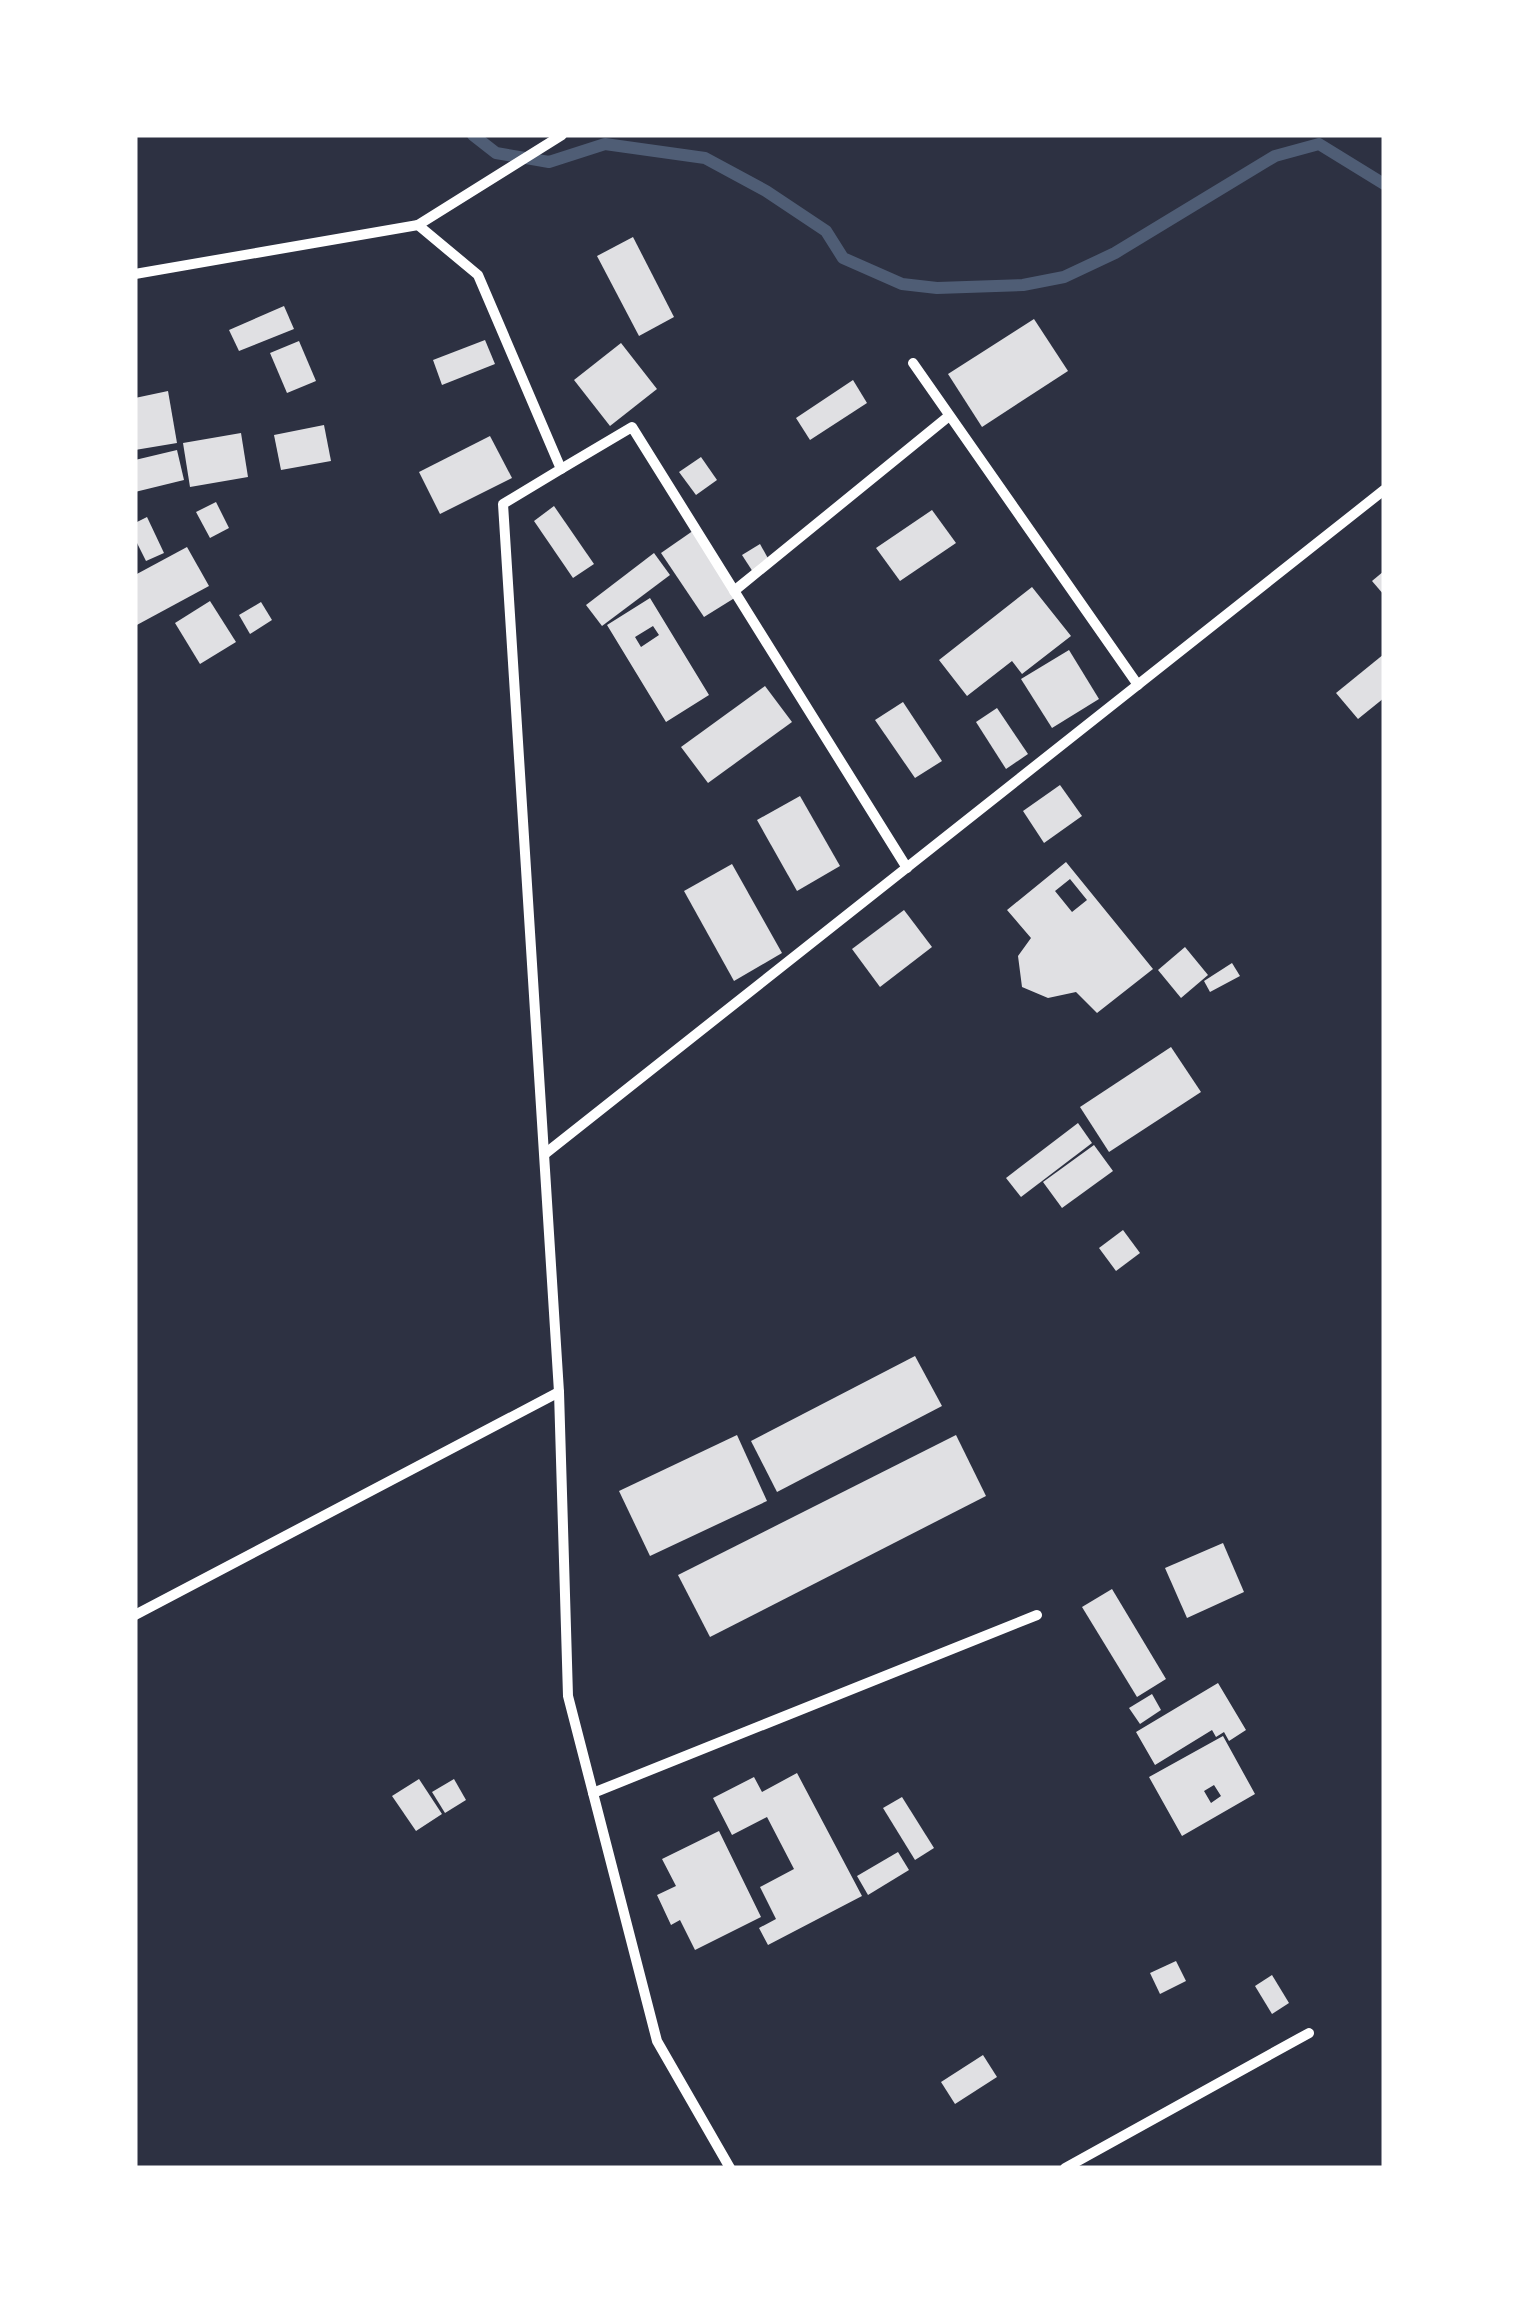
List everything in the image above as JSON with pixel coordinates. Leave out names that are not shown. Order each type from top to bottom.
[{"type":"street","points":[[135,274],[418,226],[562,135]]},
{"type":"street","points":[[418,226],[478,275],[561,469]]},
{"type":"street","points":[[912,363],[1138,685]]},
{"type":"street","points":[[734,591],[949,416]]},
{"type":"street","points":[[730,2168],[657,2042],[568,1696],[559,1392],[546,1153],[503,504],[632,427],[907,868]]},
{"type":"street","points":[[546,1153],[1384,490]]},
{"type":"street","points":[[135,1614],[559,1392]]},
{"type":"street","points":[[593,1793],[1036,1615]]},
{"type":"street","points":[[1065,2168],[1309,2033]]},
{"type":"building","points":[[633,237],[674,317],[639,336],[597,256]]},
{"type":"building","points":[[284,306],[294,329],[239,351],[229,330]]},
{"type":"building","points":[[1034,319],[1068,371],[982,427],[948,374]]},
{"type":"building","points":[[485,340],[495,364],[442,385],[433,360]]},
{"type":"building","points":[[299,341],[316,381],[287,393],[270,353]]},
{"type":"building","points":[[621,343],[657,389],[610,426],[574,380]]},
{"type":"building","points":[[853,380],[867,403],[810,440],[796,418]]},
{"type":"building","points":[[168,391],[177,443],[135,450],[135,398]]},
{"type":"building","points":[[324,425],[331,461],[281,470],[274,435]]},
{"type":"building","points":[[241,433],[248,477],[190,487],[183,443]]},
{"type":"building","points":[[490,436],[512,478],[440,514],[419,472]]},
{"type":"building","points":[[177,450],[184,480],[135,492],[135,460]]},
{"type":"building","points":[[701,457],[717,480],[696,495],[679,472]]},
{"type":"building","points":[[216,502],[229,528],[210,538],[196,512]]},
{"type":"building","points":[[554,506],[594,564],[573,578],[534,521]]},
{"type":"building","points":[[932,510],[956,543],[900,581],[876,548]]},
{"type":"building","points":[[147,517],[164,553],[146,561],[135,539],[135,523]]},
{"type":"building","points":[[697,528],[741,594],[704,617],[661,553]]},
{"type":"building","points":[[760,544],[770,562],[753,572],[742,555]]},
{"type":"building","points":[[187,547],[209,586],[135,626],[135,575]]},
{"type":"building","points":[[654,553],[670,575],[602,626],[586,605]]},
{"type":"building","points":[[1384,571],[1384,595],[1372,581]]},
{"type":"building","points":[[1032,587],[1071,636],[1022,674],[1012,661],[967,696],[939,660]]},
{"type":"building","points":[[650,598],[709,695],[666,722],[607,625]],"holes":[[[653,626],[659,635],[641,647],[635,637]]]},
{"type":"building","points":[[210,601],[236,642],[200,664],[175,623]]},
{"type":"building","points":[[261,602],[272,620],[250,634],[239,615]]},
{"type":"building","points":[[1069,650],[1099,699],[1052,728],[1021,679]]},
{"type":"building","points":[[1384,654],[1384,698],[1358,719],[1336,693]]},
{"type":"building","points":[[765,686],[792,722],[708,783],[681,747]]},
{"type":"building","points":[[903,702],[942,761],[915,778],[875,720]]},
{"type":"building","points":[[997,708],[1028,754],[1006,769],[976,722]]},
{"type":"building","points":[[1060,785],[1082,816],[1044,843],[1023,811]]},
{"type":"building","points":[[800,796],[840,866],[797,891],[757,820]]},
{"type":"building","points":[[1066,862],[1153,969],[1097,1013],[1076,992],[1048,998],[1022,987],[1018,956],[1031,938],[1007,910]],"holes":[[[1070,879],[1087,900],[1072,912],[1055,891]]]},
{"type":"building","points":[[732,864],[782,953],[734,981],[684,891]]},
{"type":"building","points":[[904,910],[932,947],[880,987],[852,949]]},
{"type":"building","points":[[1185,947],[1208,975],[1181,998],[1158,970]]},
{"type":"building","points":[[1232,963],[1240,976],[1210,992],[1204,981]]},
{"type":"building","points":[[1171,1047],[1201,1092],[1109,1152],[1080,1107]]},
{"type":"building","points":[[1078,1123],[1092,1143],[1021,1197],[1006,1178]]},
{"type":"building","points":[[1094,1145],[1113,1171],[1062,1208],[1043,1182]]},
{"type":"building","points":[[1123,1230],[1140,1253],[1116,1271],[1099,1248]]},
{"type":"building","points":[[915,1356],[942,1406],[777,1492],[751,1441]]},
{"type":"building","points":[[737,1435],[767,1501],[650,1556],[619,1491]]},
{"type":"building","points":[[956,1435],[986,1496],[710,1637],[678,1575]]},
{"type":"building","points":[[1223,1543],[1244,1592],[1187,1618],[1165,1568]]},
{"type":"building","points":[[1112,1589],[1166,1679],[1137,1697],[1082,1607]]},
{"type":"building","points":[[1218,1683],[1246,1730],[1229,1741],[1224,1732],[1216,1737],[1212,1730],[1155,1765],[1136,1732]]},
{"type":"building","points":[[1152,1694],[1161,1710],[1140,1724],[1129,1708]]},
{"type":"building","points":[[1223,1736],[1255,1794],[1182,1836],[1149,1777]],"holes":[[[1214,1785],[1221,1796],[1211,1803],[1204,1791]]]},
{"type":"building","points":[[797,1773],[862,1896],[768,1945],[759,1928],[776,1919],[760,1887],[794,1869],[767,1817],[732,1835],[713,1798],[754,1777],[762,1792]]},
{"type":"building","points":[[419,1779],[442,1814],[416,1831],[392,1796]]},
{"type":"building","points":[[454,1779],[466,1800],[445,1813],[432,1792]]},
{"type":"building","points":[[902,1797],[934,1848],[915,1860],[883,1808]]},
{"type":"building","points":[[719,1831],[761,1917],[695,1950],[680,1920],[671,1925],[657,1895],[676,1886],[662,1859]]},
{"type":"building","points":[[898,1852],[909,1870],[868,1895],[857,1876]]},
{"type":"building","points":[[1176,1961],[1186,1981],[1160,1994],[1150,1973]]},
{"type":"building","points":[[1272,1975],[1289,2003],[1272,2014],[1255,1986]]},
{"type":"building","points":[[983,2055],[997,2077],[955,2104],[941,2082]]},
{"type":"waterway","points":[[473,135],[496,153],[549,162],[605,144],[705,158],[766,191],[826,231],[843,258],[902,284],[937,288],[1023,285],[1064,277],[1115,253],[1275,156],[1319,144],[1384,184]]}]
